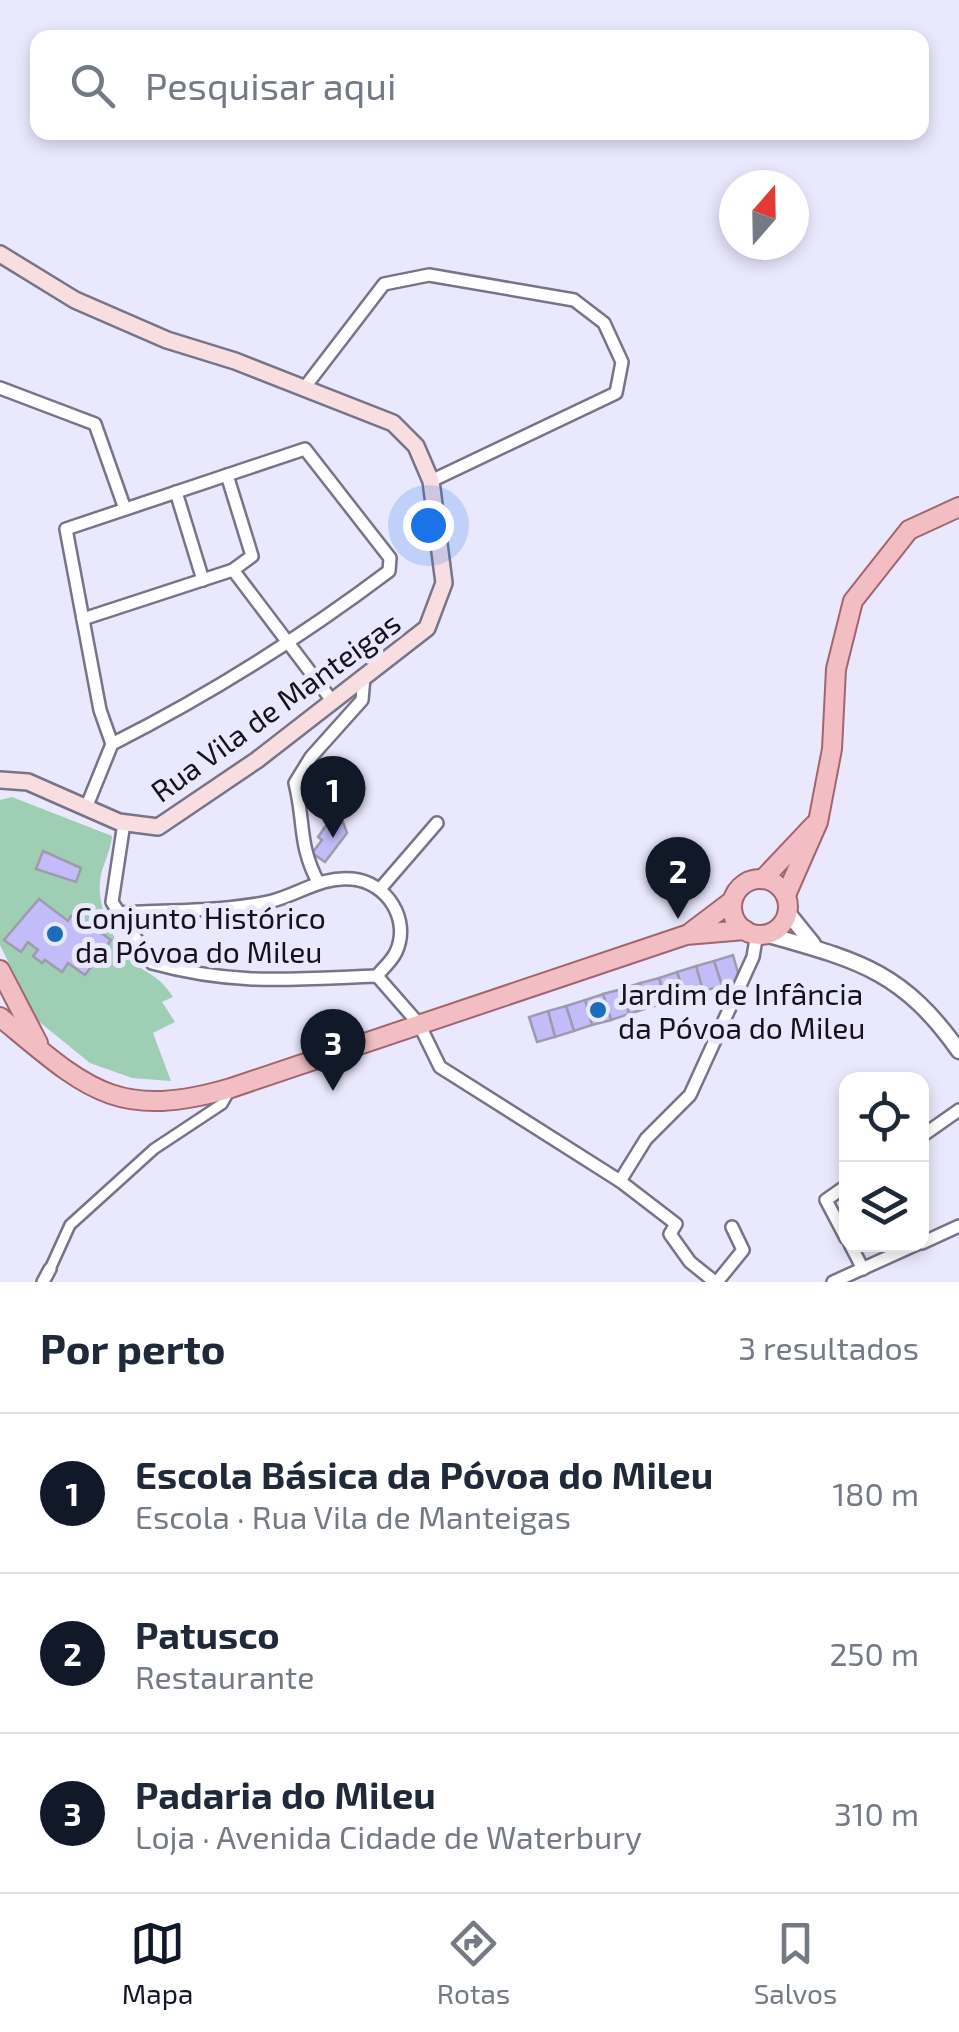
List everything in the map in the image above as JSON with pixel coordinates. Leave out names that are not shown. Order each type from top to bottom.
[{"type":"main road","name":"Rua Vila de Manteigas","points":[[0,254],[75,300],[167,340],[305,387],[392,423],[416,446],[431,481],[444,583],[427,628],[196,804],[158,826],[124,822],[28,782],[0,780]]},
{"type":"main road","points":[[0,1017],[86,1086],[126,1100],[167,1102],[231,1088],[686,935],[781,928],[818,822],[832,749],[836,669],[853,601],[909,530],[959,507]]},
{"type":"main road","points":[[686,935],[732,901],[742,884],[763,879],[818,822]]},
{"type":"main road","points":[[763,879],[787,904]]},
{"type":"main road","points":[[732,901],[733,918],[756,932]]},
{"type":"main road","points":[[0,970],[43,1052]]},
{"type":"street","points":[[305,387],[384,284],[429,275],[574,300],[604,322],[622,362],[616,392],[431,481]]},
{"type":"street","points":[[0,388],[94,424],[125,509]]},
{"type":"street","points":[[86,808],[112,744],[66,529],[305,449],[391,564],[390,572],[292,644],[201,699],[112,744]]},
{"type":"street","points":[[84,620],[233,570],[252,556],[227,475]]},
{"type":"street","points":[[176,492],[203,580]]},
{"type":"street","points":[[233,570],[333,702]]},
{"type":"street","points":[[318,882],[300,846],[304,818],[295,783],[310,757],[362,700],[364,677]]},
{"type":"street","points":[[118,914],[271,901],[318,882],[354,879],[380,889],[398,912],[402,934],[396,954],[377,976],[266,981],[207,978],[152,963],[118,914],[112,902],[124,822]]},
{"type":"street","points":[[380,889],[437,823]]},
{"type":"street","points":[[787,904],[814,944]]},
{"type":"street","points":[[620,1182],[646,1139],[690,1095],[753,957],[756,932],[814,944],[876,968],[932,1013],[959,1051]]},
{"type":"street","points":[[377,976],[419,1024],[440,1068],[620,1182],[676,1224],[670,1234],[690,1262],[716,1282],[743,1250],[732,1227]]},
{"type":"street","points":[[43,1282],[70,1225],[154,1149],[222,1104],[231,1088]]},
{"type":"street","points":[[929,1131],[959,1110]]},
{"type":"street","points":[[839,1191],[826,1200],[839,1224]]},
{"type":"street","points":[[929,1240],[959,1226]]},
{"type":"street","points":[[854,1252],[863,1268]]},
{"type":"street","points":[[833,1282],[900,1252]]},
{"type":"green space","points":[[12,797],[112,836],[101,876],[101,902],[125,954],[158,979],[173,997],[162,1002],[175,1022],[153,1033],[171,1081],[132,1078],[90,1063],[37,1020],[0,945],[0,800]]},
{"type":"building","points":[[343,822],[347,833],[325,862],[312,853],[322,840],[318,837],[327,824],[333,829]]},
{"type":"building","points":[[43,851],[81,868],[76,882],[36,869]]},
{"type":"building","name":"Conjunto Histórico da Póvoa do Mileu","points":[[39,899],[68,921],[71,916],[111,940],[85,975],[68,963],[62,972],[45,960],[42,963],[33,956],[38,950],[28,942],[21,952],[4,940]]},
{"type":"building","points":[[733,955],[740,980],[722,986],[714,961]]},
{"type":"building","points":[[714,961],[722,986],[703,991],[696,966]]},
{"type":"building","points":[[696,966],[703,991],[685,997],[677,972]]},
{"type":"building","points":[[677,972],[685,997],[666,1003],[659,978]]},
{"type":"building","points":[[659,978],[666,1003],[648,1008],[640,983]]},
{"type":"building","points":[[640,983],[648,1008],[629,1014],[622,989]]},
{"type":"building","points":[[622,989],[629,1014],[611,1020],[603,994]]},
{"type":"building","name":"Jardim de Infância da Póvoa do Mileu","points":[[603,994],[611,1020],[592,1025],[585,1000]]},
{"type":"building","points":[[585,1000],[592,1025],[574,1031],[566,1006]]},
{"type":"building","points":[[566,1006],[574,1031],[555,1037],[548,1011]]},
{"type":"building","points":[[548,1011],[555,1037],[537,1042],[529,1017]]},
{"type":"place","name":"Escola Básica da Póvoa do Mileu","points":[[333,838]]},
{"type":"place","name":"Patusco","points":[[678,919]]},
{"type":"place","name":"Conjunto Histórico da Póvoa do Mileu","points":[[55,934]]},
{"type":"place","name":"Jardim de Infância da Póvoa do Mileu","points":[[598,1010]]},
{"type":"place","name":"Padaria do Mileu","points":[[333,1091]]}]
